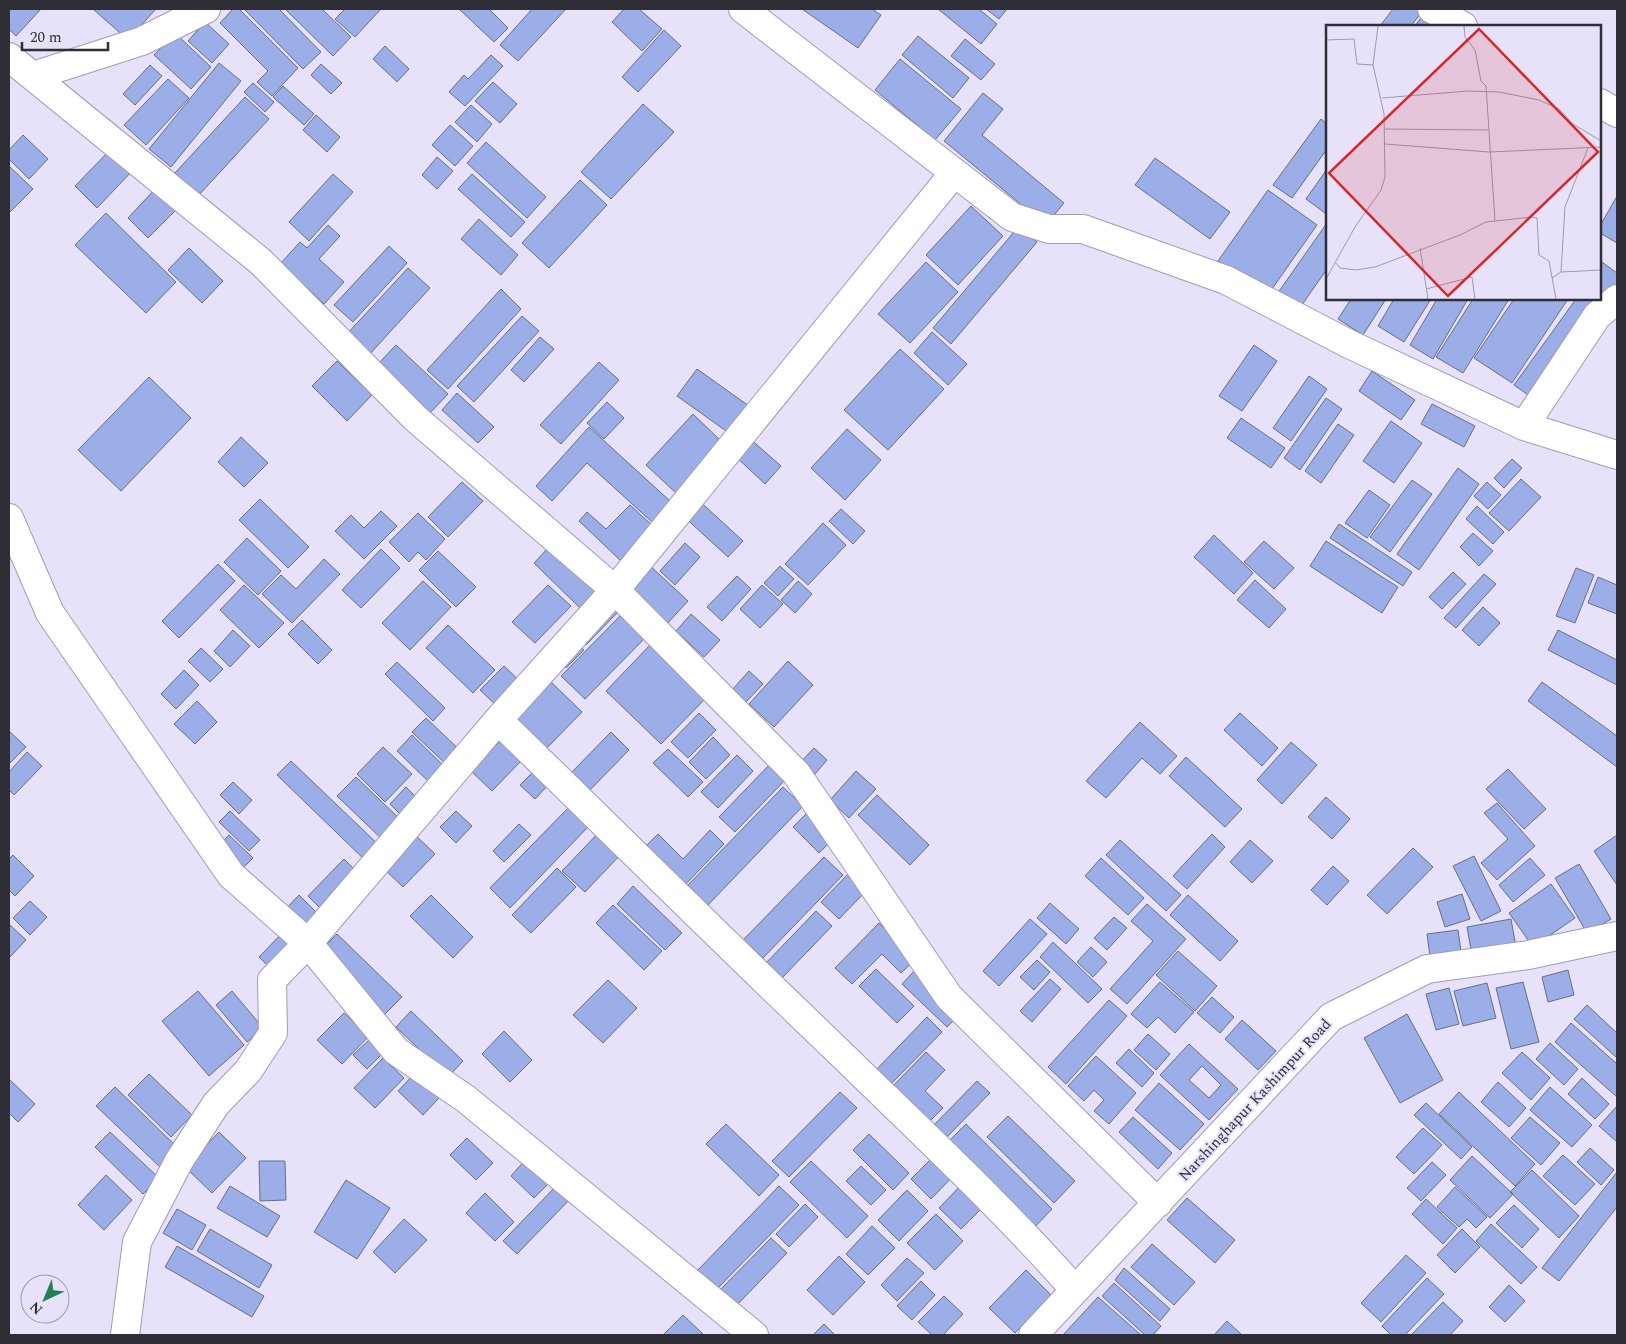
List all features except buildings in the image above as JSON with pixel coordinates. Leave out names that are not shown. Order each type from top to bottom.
[{"type":"street","points":[[33,76],[142,41],[206,9]]},
{"type":"street","points":[[743,9],[1012,217],[1049,229],[1083,229],[1226,280],[1349,344],[1524,426],[1617,455]]},
{"type":"street","points":[[1432,9],[1461,25]]},
{"type":"street","points":[[9,57],[261,262],[414,418],[615,590],[796,773],[949,996],[1158,1203]]},
{"type":"street","points":[[1601,104],[1617,113]]},
{"type":"street","points":[[125,1335],[137,1242],[179,1161],[216,1104],[248,1071],[274,1033],[272,980],[308,943],[498,720],[615,590],[954,173]]},
{"type":"street","points":[[1524,426],[1597,316],[1617,298]]},
{"type":"street","points":[[9,518],[50,613],[231,875],[308,943],[396,1051],[466,1099],[754,1335]]},
{"type":"street","points":[[498,720],[830,1044],[940,1147],[1036,1246],[1075,1290]]},
{"type":"street","name":"Narshinghapur Kashimpur Road","points":[[1033,1335],[1331,1017],[1427,969],[1528,955],[1617,936]]}]
